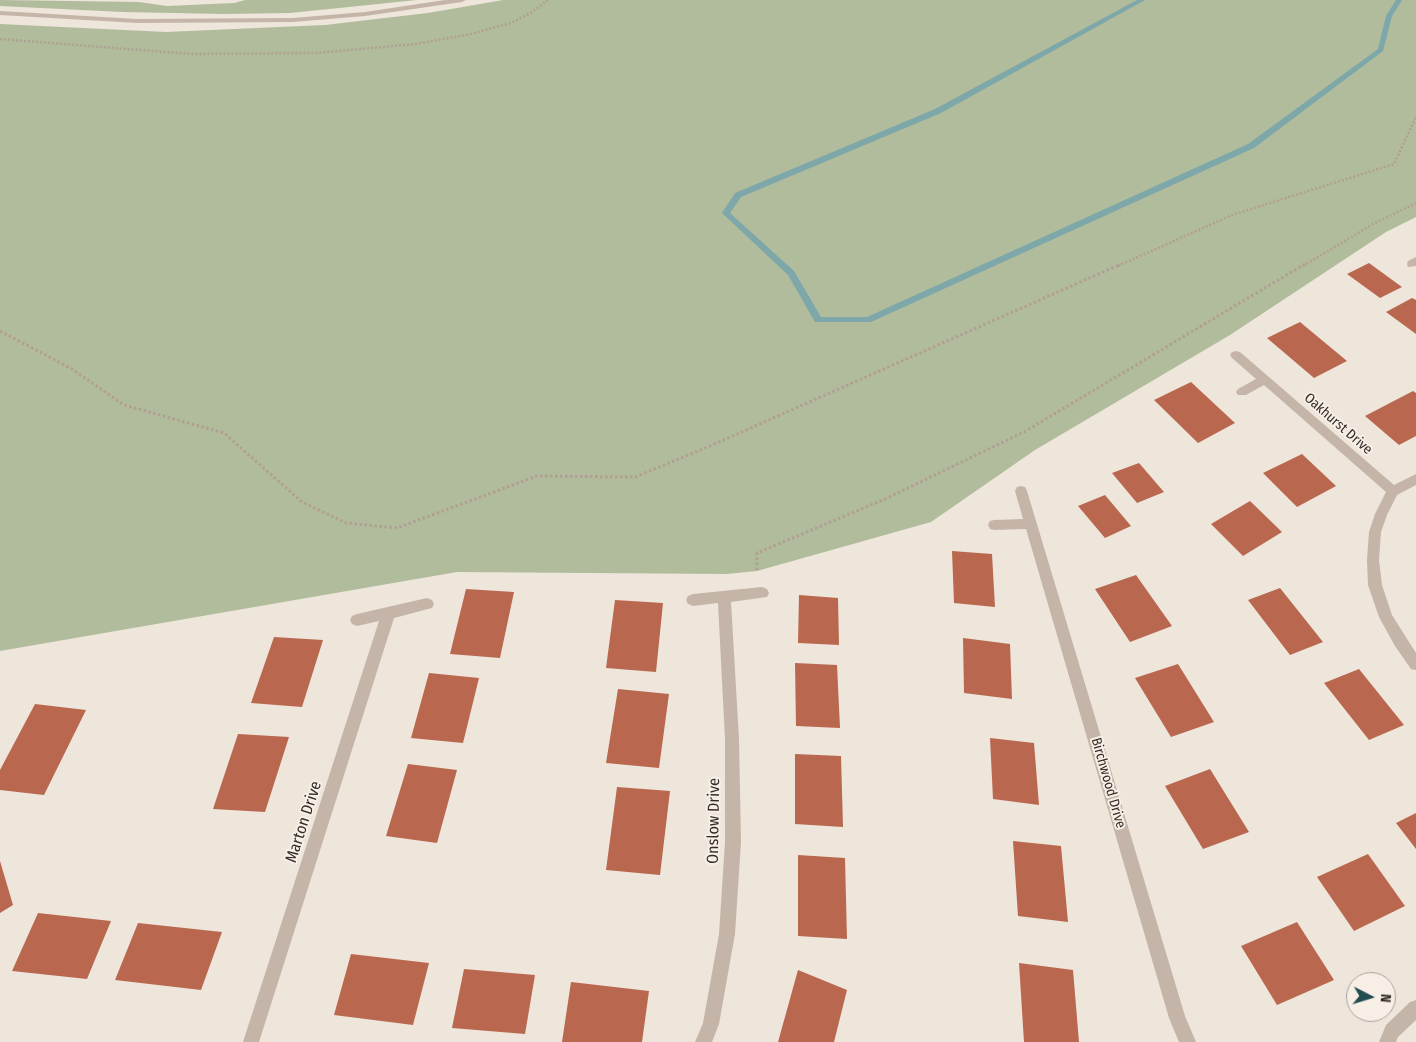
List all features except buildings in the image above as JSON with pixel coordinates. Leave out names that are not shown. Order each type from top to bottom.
[{"type":"street","points":[[0,13],[146,21],[293,20],[365,14],[462,0]]},
{"type":"street","name":"Oakhurst Drive","points":[[1236,355],[1393,491]]},
{"type":"street","points":[[1242,392],[1264,380]]},
{"type":"street","points":[[1416,478],[1393,491],[1381,514],[1375,532],[1372,560],[1375,585],[1386,617],[1400,642],[1416,664]]},
{"type":"street","name":"Birchwood Drive","points":[[1021,491],[1177,1018],[1188,1042]]},
{"type":"street","points":[[994,525],[1031,524]]},
{"type":"street","points":[[694,600],[762,594]]},
{"type":"street","name":"Onslow Drive","points":[[703,1042],[711,1024],[728,934],[732,842],[732,739],[724,598]]},
{"type":"street","points":[[357,620],[427,604]]},
{"type":"street","name":"Marton Drive","points":[[251,1042],[389,612]]},
{"type":"street","points":[[1387,1042],[1392,1031],[1416,1008]]},
{"type":"path","points":[[0,39],[191,54],[315,53],[416,44],[471,34],[511,23],[532,12],[548,0]]},
{"type":"path","points":[[0,331],[72,369],[124,405],[224,433],[302,502],[346,523],[397,528],[537,476],[635,477],[710,446],[1232,215],[1394,164],[1416,117]]},
{"type":"path","points":[[762,594],[757,571],[758,553],[885,499],[1024,432],[1373,224],[1416,203]]},
{"type":"green space","points":[[0,0],[139,2],[167,6],[234,3],[245,0],[417,0],[290,13],[223,14],[123,12],[0,6]]},
{"type":"green space","points":[[503,0],[1416,0],[1416,217],[1386,232],[1230,335],[1035,450],[931,522],[757,571],[726,574],[457,572],[0,651],[0,24],[166,32],[325,25],[428,13]]},
{"type":"waterway","points":[[1142,0],[938,111],[738,195],[726,213],[791,273],[818,320],[868,320],[1251,146],[1381,50],[1389,16],[1399,0]]}]
